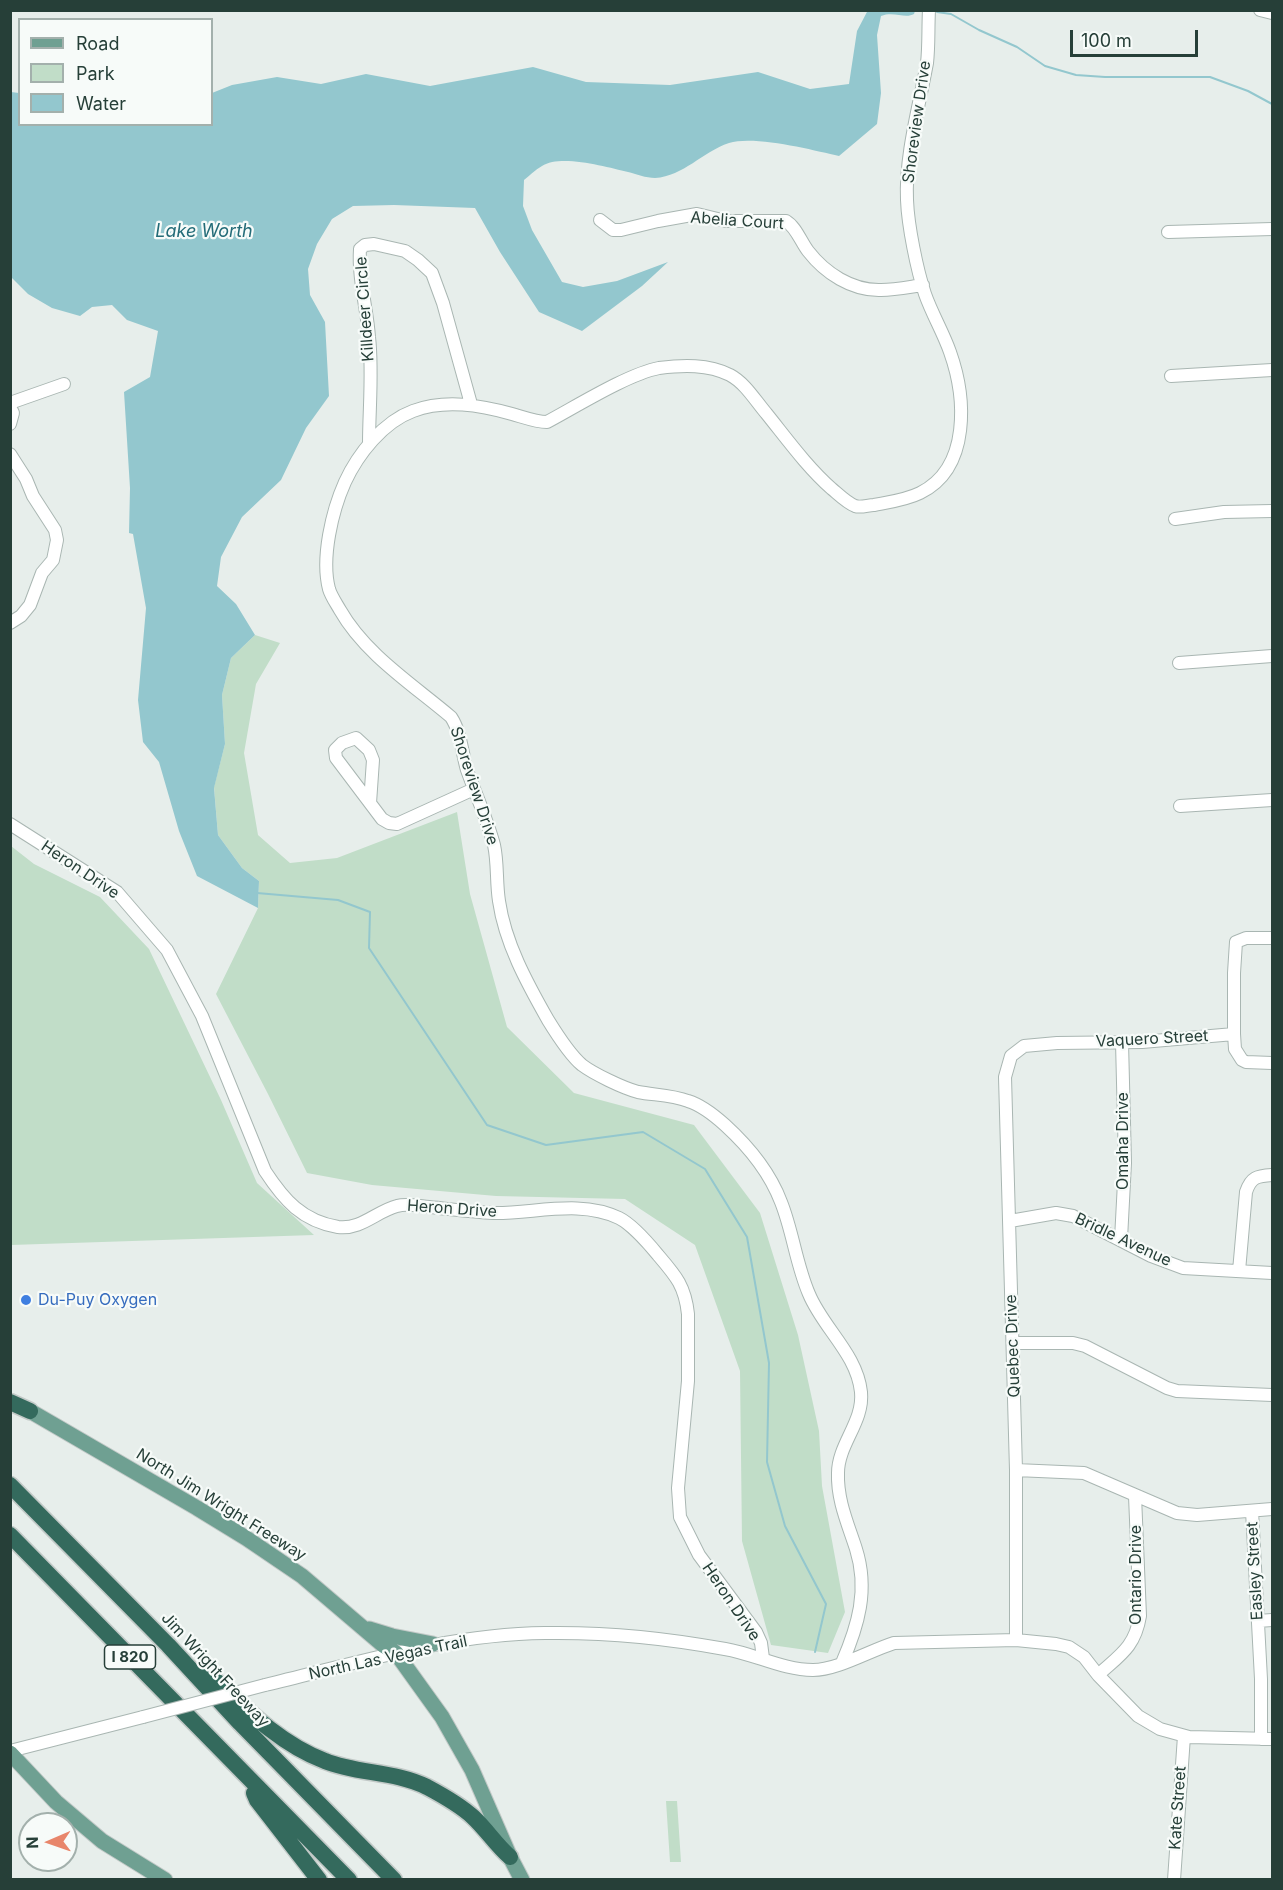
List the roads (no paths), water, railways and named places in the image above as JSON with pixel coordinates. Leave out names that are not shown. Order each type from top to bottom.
[{"type":"highway","points":[[10,1402],[30,1412]]},
{"type":"highway","name":"Jim Wright Freeway","points":[[10,1485],[394,1880]]},
{"type":"highway","name":"I 820","points":[[10,1535],[349,1880]]},
{"type":"highway","points":[[168,1645],[181,1649],[256,1718],[293,1747],[345,1767],[404,1778],[425,1786],[472,1816],[510,1857]]},
{"type":"highway","points":[[249,1778],[257,1800],[319,1880]]},
{"type":"main road","name":"North Jim Wright Freeway","points":[[30,1412],[246,1538],[302,1576],[396,1653],[442,1717],[472,1770],[522,1880]]},
{"type":"main road","points":[[361,1626],[392,1636],[434,1644]]},
{"type":"main road","points":[[10,1752],[56,1802],[102,1841],[165,1880]]},
{"type":"street","name":"Shoreview Drive","points":[[842,1664],[855,1634],[862,1575],[842,1509],[838,1472],[841,1451],[857,1419],[861,1393],[855,1368],[809,1295],[800,1271],[782,1204],[772,1181],[752,1154],[725,1125],[703,1108],[688,1101],[623,1087],[582,1065],[551,1024],[525,980],[505,927],[499,902],[495,848],[466,767],[455,723],[451,717],[363,642],[347,623],[329,590],[327,564],[332,519],[340,494],[348,476],[369,444],[388,425],[414,410],[444,405],[471,404],[547,422],[640,374],[657,369],[707,367],[730,375],[746,388],[825,483],[855,506],[902,500],[921,493],[942,477],[952,462],[961,423],[961,395],[950,352],[925,293],[908,216],[906,176],[927,59],[929,10]]},
{"type":"street","points":[[1260,10],[1272,13]]},
{"type":"street","name":"Abelia Court","points":[[600,220],[613,230],[697,214],[726,221],[786,221],[791,224],[819,265],[833,276],[853,285],[879,290],[923,285]]},
{"type":"street","points":[[1168,232],[1272,229]]},
{"type":"street","name":"Killdeer Circle","points":[[369,444],[370,340],[359,270],[360,249],[365,245],[383,245],[405,251],[432,273],[443,303],[471,404]]},
{"type":"street","points":[[1171,376],[1272,370]]},
{"type":"street","points":[[10,424],[13,414],[10,405],[64,384]]},
{"type":"street","points":[[10,454],[55,530],[57,540],[53,560],[42,573],[30,605],[21,616],[10,623]]},
{"type":"street","points":[[1175,519],[1224,512],[1272,511]]},
{"type":"street","points":[[1179,663],[1272,656]]},
{"type":"street","points":[[370,802],[373,760],[369,750],[356,738],[342,743],[335,750],[336,758],[382,819],[389,823],[397,824],[474,789]]},
{"type":"street","points":[[1180,806],[1272,800]]},
{"type":"street","name":"Heron Drive","points":[[10,824],[117,891],[166,950],[202,1016],[265,1171],[279,1193],[292,1207],[324,1223],[348,1227],[360,1224],[398,1205],[494,1213],[586,1209],[605,1212],[621,1218],[651,1247],[678,1277],[688,1314],[688,1381],[678,1488],[680,1518],[699,1555],[756,1632],[761,1643],[763,1658]]},
{"type":"street","points":[[1272,938],[1246,938],[1236,942],[1234,973],[1235,1049],[1246,1062],[1272,1063]]},
{"type":"street","name":"Vaquero Street","points":[[1014,1053],[1024,1046],[1057,1043],[1122,1042],[1234,1034]]},
{"type":"street","name":"Omaha Drive","points":[[1121,1239],[1125,1163],[1122,1042]]},
{"type":"street","name":"Quebec Drive","points":[[1014,1053],[1008,1061],[1005,1077],[1016,1470],[1016,1640]]},
{"type":"street","points":[[1239,1271],[1246,1192],[1249,1183],[1253,1178],[1272,1175]]},
{"type":"street","name":"Bridle Avenue","points":[[1010,1221],[1056,1213],[1073,1216],[1151,1256],[1183,1268],[1272,1273]]},
{"type":"street","points":[[1013,1343],[1073,1343],[1085,1346],[1167,1388],[1178,1391],[1272,1395]]},
{"type":"street","name":"North Jim Wright Freeway","points":[[10,1397],[30,1412]]},
{"type":"street","points":[[1016,1470],[1084,1473],[1177,1513],[1197,1515],[1272,1509]]},
{"type":"street","name":"Ontario Drive","points":[[1098,1675],[1132,1643],[1138,1631],[1140,1616],[1135,1496]]},
{"type":"street","name":"Easley Street","points":[[1252,1511],[1267,1739]]},
{"type":"street","points":[[1258,1621],[1272,1620]]},
{"type":"street","name":"North Las Vegas Trail","points":[[10,1752],[265,1685],[434,1644],[544,1633],[621,1635],[726,1649],[782,1665],[813,1670],[836,1667],[894,1643],[1016,1640],[1056,1644],[1069,1647],[1084,1657],[1098,1675],[1138,1716],[1160,1729],[1184,1736],[1267,1739]]},
{"type":"street","name":"Kate Street","points":[[1174,1880],[1184,1736]]},
{"type":"water","name":"Lake Worth","points":[[868,10],[915,11],[914,14],[907,16],[890,14],[881,16],[877,35],[881,93],[877,124],[839,156],[784,144],[740,141],[719,147],[675,173],[655,178],[596,165],[560,161],[542,166],[524,180],[523,206],[532,230],[562,282],[583,287],[617,281],[668,262],[642,286],[582,331],[539,312],[475,208],[353,206],[332,219],[317,244],[308,269],[310,295],[325,322],[329,396],[306,428],[281,480],[242,517],[221,557],[217,586],[236,604],[255,635],[231,658],[222,695],[225,744],[214,788],[218,835],[242,868],[259,881],[258,908],[197,876],[179,831],[159,762],[143,742],[138,700],[146,608],[133,534],[129,533],[130,488],[124,392],[150,377],[158,331],[127,320],[112,305],[92,307],[80,316],[52,308],[28,294],[11,277],[11,92],[18,93],[18,126],[213,126],[213,93],[232,85],[277,77],[321,84],[366,74],[430,86],[533,67],[586,82],[670,85],[758,72],[810,89],[849,84],[857,31]]},
{"type":"waterway","points":[[937,12],[951,14],[1017,47],[1045,66],[1076,75],[1210,77],[1248,91],[1272,104]]},
{"type":"waterway","points":[[257,893],[338,900],[370,912],[369,948],[487,1125],[546,1145],[643,1132],[705,1169],[747,1237],[769,1363],[767,1462],[785,1526],[826,1604],[815,1652]]},
{"type":"place","name":"Du-Puy Oxygen","points":[[26,1300]]}]
